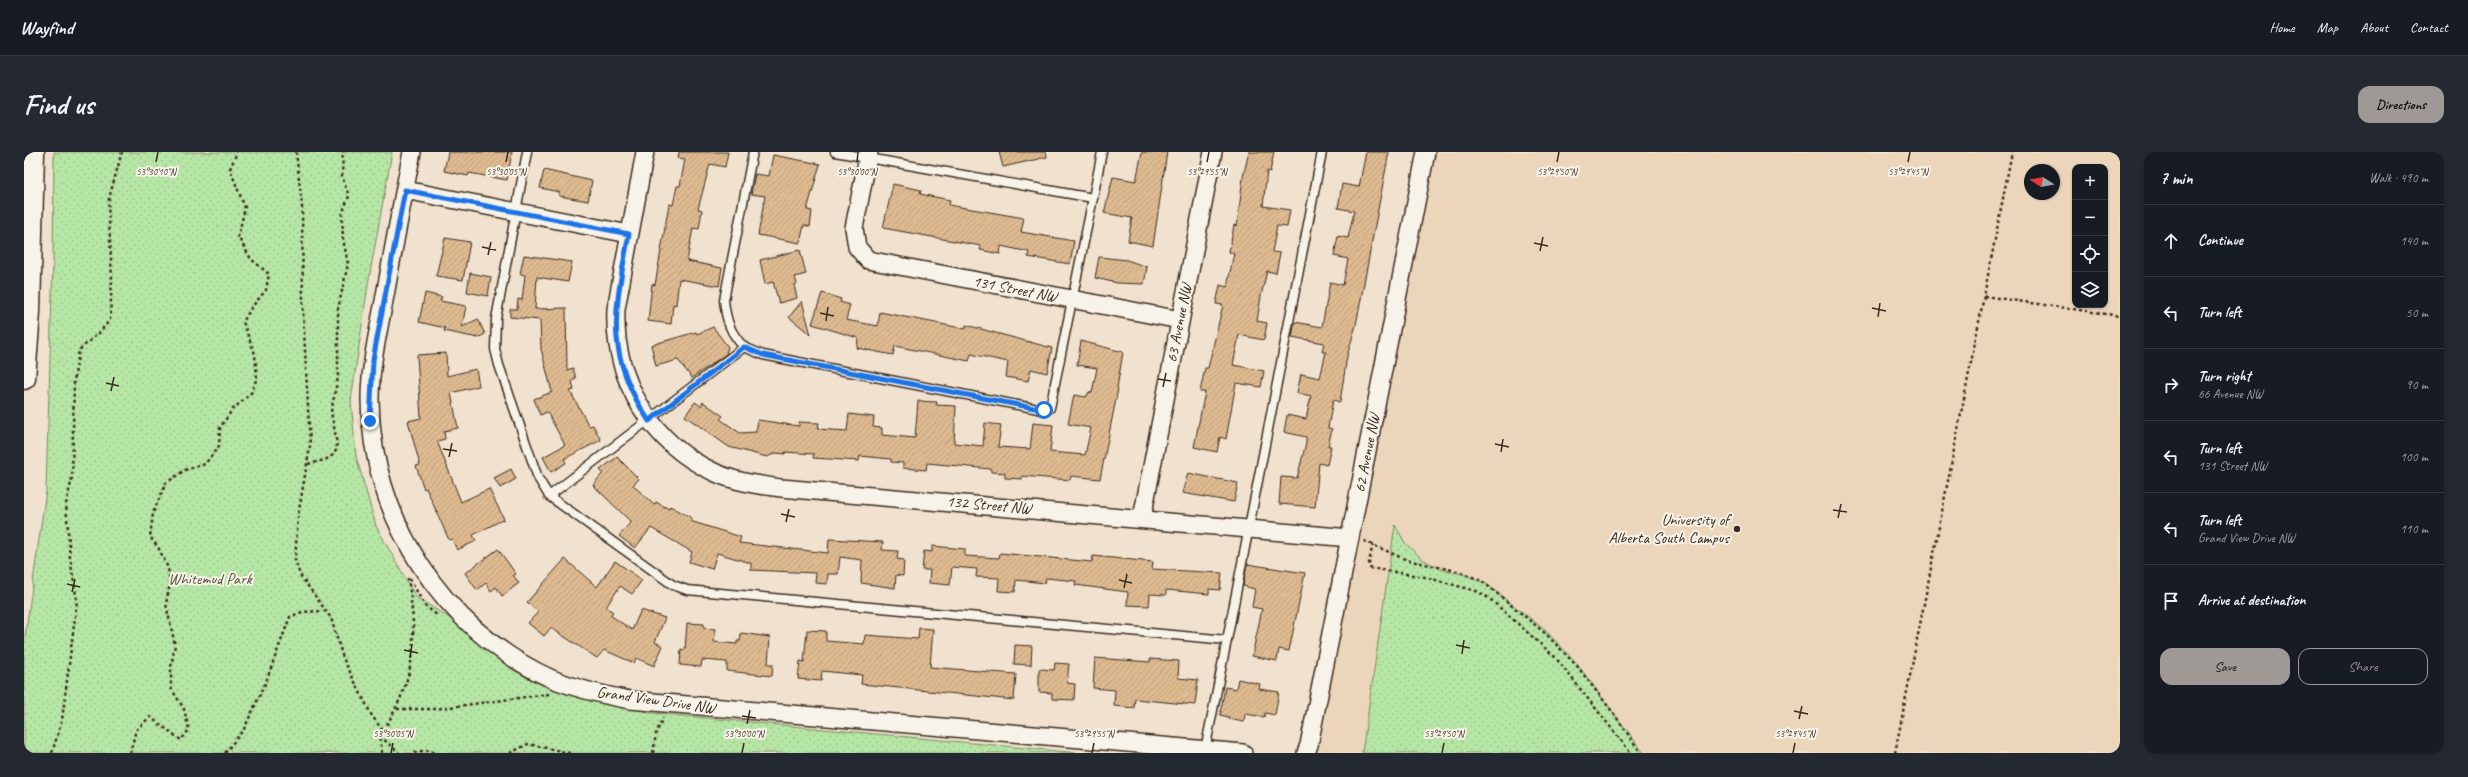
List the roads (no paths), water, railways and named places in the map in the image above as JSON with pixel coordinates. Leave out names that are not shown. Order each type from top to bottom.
[{"type":"main road","points":[[24,378],[29,312],[33,152]]},
{"type":"street","name":"Grand View Drive NW","points":[[412,152],[373,360],[370,398],[375,450],[383,485],[398,524],[412,551],[435,587],[457,613],[486,638],[524,664],[576,688],[630,700],[664,713],[1242,753]]},
{"type":"street","name":"132 Street NW","points":[[645,152],[618,292],[615,329],[624,377],[635,401],[649,421],[689,458],[716,473],[745,482],[781,488],[1142,518],[1350,538]]},
{"type":"street","name":"63 Avenue NW","points":[[1142,518],[1213,152]]},
{"type":"street","name":"62 Avenue NW","points":[[1306,753],[1309,745],[1426,152]]},
{"type":"street","name":"131 Street NW","points":[[869,155],[854,228],[857,247],[868,260],[1180,320]]},
{"type":"street","points":[[405,190],[629,234]]},
{"type":"lane","points":[[527,152],[496,319],[495,348],[499,365],[538,478],[549,496],[674,585],[687,590],[1227,640]]},
{"type":"lane","points":[[753,152],[724,300],[726,320],[734,336],[744,347],[763,355],[1044,410],[1050,408],[1102,152]]},
{"type":"lane","points":[[835,152],[869,155],[1093,198]]},
{"type":"lane","points":[[1205,750],[1322,152]]},
{"type":"lane","points":[[549,496],[744,347]]},
{"type":"place","name":"University of Alberta South Campus","points":[[1737,529]]},
{"type":"park label","name":"Whitemud Park","points":[[210,579]]}]
